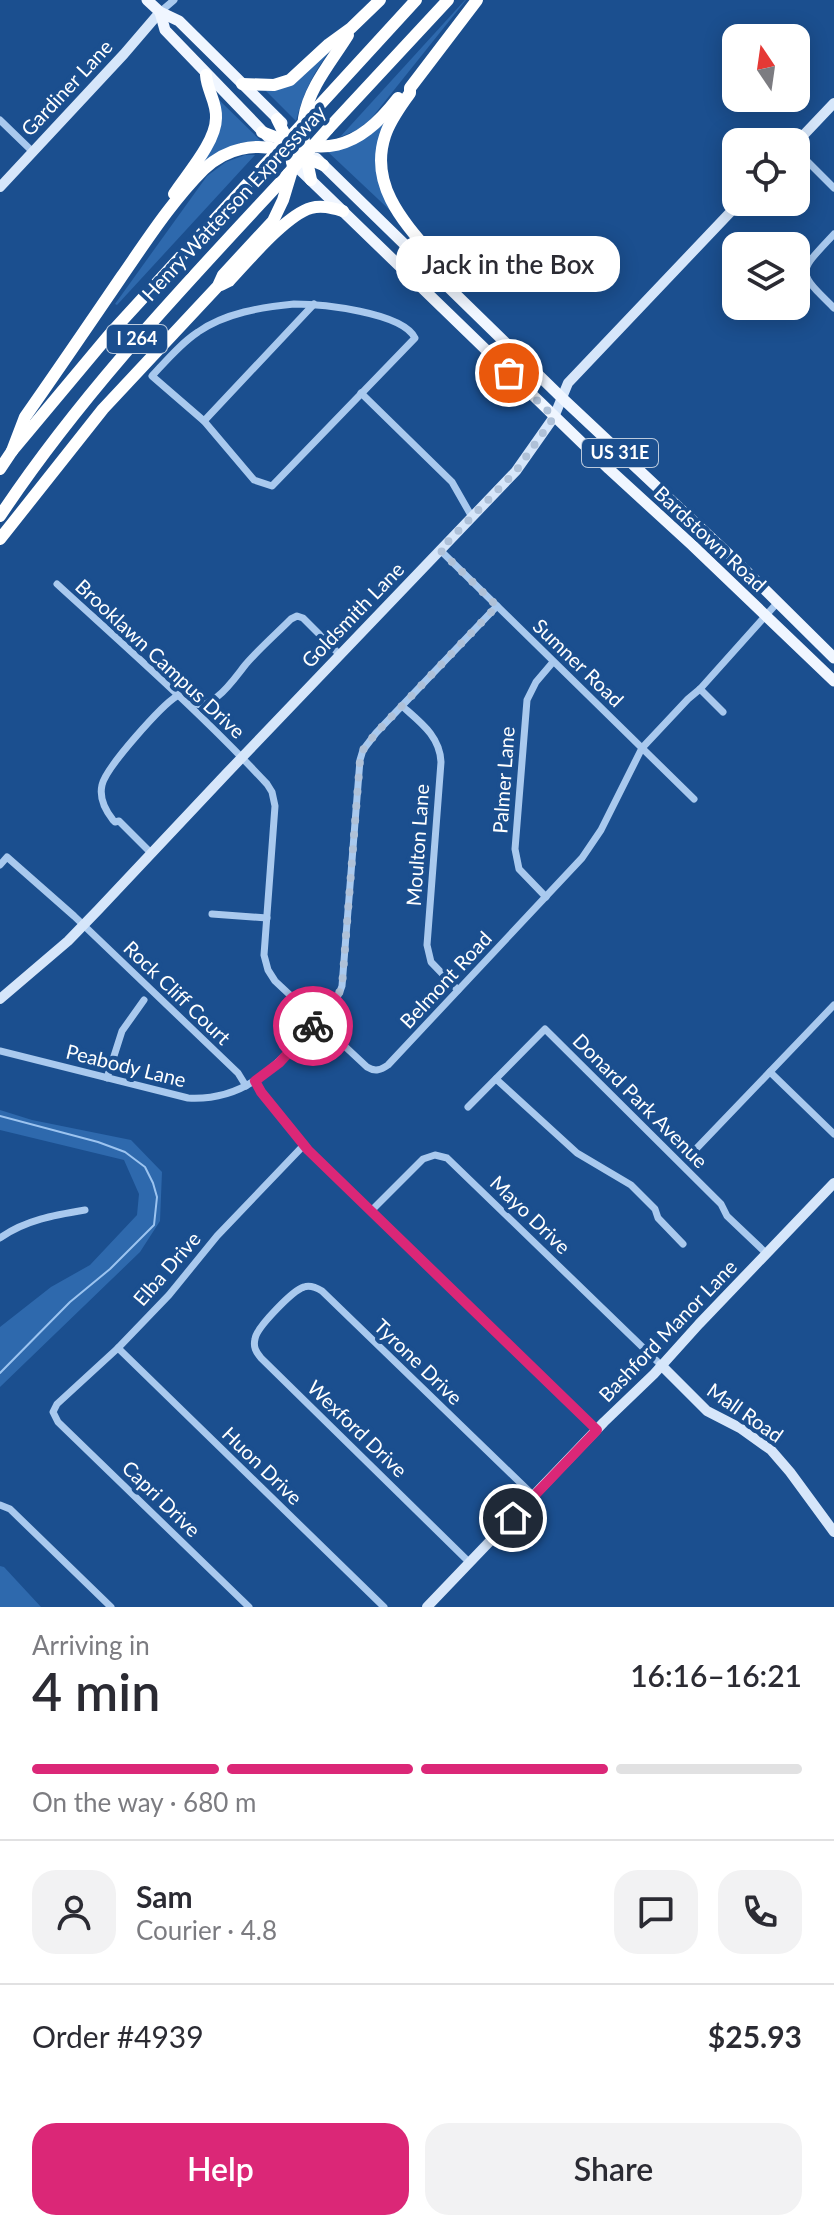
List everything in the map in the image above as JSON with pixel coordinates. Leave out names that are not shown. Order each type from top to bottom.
[{"type":"highway","points":[[242,84],[274,85],[290,80],[380,0]]},
{"type":"highway","name":"Henry Watterson Expressway","points":[[0,516],[52,442],[285,156],[317,108],[416,0]]},
{"type":"highway","name":"Henry Watterson Expressway","points":[[0,469],[109,335],[285,156],[328,129],[448,0]]},
{"type":"highway","points":[[12,451],[25,417],[156,227],[216,159],[240,149],[256,147],[285,156],[344,144],[362,135],[375,126],[400,94],[410,88],[477,0]]},
{"type":"highway","points":[[311,180],[305,152],[304,117],[313,93],[351,28]]},
{"type":"highway","points":[[156,227],[156,219],[214,131],[215,108],[207,89],[206,75]]},
{"type":"highway","points":[[410,88],[410,93],[385,133],[382,177],[394,208],[444,269],[444,282]]},
{"type":"highway","points":[[0,539],[103,409],[218,286],[223,275],[273,221],[290,178],[277,119]]},
{"type":"highway","points":[[262,132],[285,156]]},
{"type":"highway","points":[[305,152],[323,165]]},
{"type":"highway","points":[[218,286],[229,281],[301,212],[319,207],[343,211]]},
{"type":"main road","points":[[147,0],[160,12],[179,21],[277,119],[305,152]]},
{"type":"main road","points":[[160,12],[165,30],[262,132]]},
{"type":"main road","name":"Bardstown Road","points":[[285,156],[554,417],[830,677]]},
{"type":"main road","name":"Bardstown Road","points":[[323,165],[561,397],[778,602],[834,660]]},
{"type":"main road","points":[[679,534],[695,524]]},
{"type":"street","points":[[160,12],[174,0]]},
{"type":"street","name":"Gardiner Lane","points":[[0,187],[160,12]]},
{"type":"street","points":[[810,128],[834,103]]},
{"type":"street","points":[[0,120],[33,152]]},
{"type":"street","points":[[810,164],[834,188]]},
{"type":"street","name":"Goldsmith Lane","points":[[0,999],[83,926],[516,471],[554,417],[568,383],[727,216]]},
{"type":"street","points":[[834,234],[807,263],[805,273],[808,281],[834,308]]},
{"type":"street","points":[[204,421],[314,304]]},
{"type":"street","points":[[314,304],[359,311],[395,323],[412,332],[415,338],[272,486],[254,480],[204,421],[152,376],[195,334],[214,323],[256,309],[314,304]]},
{"type":"street","points":[[361,393],[452,482],[472,517]]},
{"type":"street","name":"Sumner Road","points":[[440,550],[694,799]]},
{"type":"street","name":"Brooklawn Campus Drive","points":[[57,584],[205,719],[241,758]]},
{"type":"street","name":"Belmont Road","points":[[241,758],[267,784],[274,801],[264,955],[268,970],[275,981],[367,1067],[378,1070],[388,1065],[590,848],[642,748],[778,602]]},
{"type":"street","name":"Peabody Lane","points":[[0,1051],[188,1098],[207,1098],[246,1086],[279,1063],[336,1000],[342,986],[361,755],[368,742],[497,606]]},
{"type":"street","points":[[151,853],[119,821],[113,820],[103,805],[101,790],[105,776],[118,757],[176,695],[196,706],[207,702],[234,682],[244,667],[297,616],[303,618],[340,655]]},
{"type":"street","points":[[830,677],[834,660]]},
{"type":"street","name":"Palmer Lane","points":[[546,897],[519,869],[515,849],[527,700],[536,682],[553,662]]},
{"type":"street","points":[[700,689],[723,712]]},
{"type":"street","name":"Moulton Lane","points":[[402,706],[431,733],[440,749],[427,945],[431,962],[458,990]]},
{"type":"street","name":"Rock Cliff Court","points":[[0,865],[7,857],[238,1073],[246,1086]]},
{"type":"street","points":[[212,914],[267,918]]},
{"type":"street","points":[[107,1078],[122,1031],[144,1000]]},
{"type":"street","points":[[695,1150],[834,1005]]},
{"type":"street","name":"Donard Park Avenue","points":[[496,1079],[545,1029],[767,1254]]},
{"type":"street","points":[[770,1072],[834,1134]]},
{"type":"street","points":[[468,1107],[496,1079],[577,1153],[631,1185],[683,1244]]},
{"type":"street","points":[[255,1081],[304,1145],[597,1430]]},
{"type":"street","name":"Elba Drive","points":[[53,1412],[57,1404],[118,1348],[169,1295],[217,1236],[304,1145]]},
{"type":"street","name":"Mayo Drive","points":[[371,1211],[423,1159],[435,1155],[447,1158],[661,1365]]},
{"type":"street","name":"Bashford Manor Lane","points":[[427,1607],[834,1183]]},
{"type":"street","points":[[0,1238],[39,1219],[85,1210]]},
{"type":"street","name":"Tyrone Drive","points":[[275,1312],[303,1287],[322,1291],[534,1496]]},
{"type":"street","name":"Wexford Drive","points":[[275,1312],[255,1336],[254,1346],[258,1354],[470,1563]]},
{"type":"street","name":"Huon Drive","points":[[118,1348],[384,1607]]},
{"type":"street","name":"Mall Road","points":[[661,1365],[707,1411],[740,1428],[771,1450],[834,1532]]},
{"type":"street","name":"Capri Drive","points":[[53,1412],[58,1422],[249,1607]]},
{"type":"street","points":[[0,1505],[10,1509],[111,1607]]},
{"type":"shaded area","points":[[465,0],[370,120],[340,137]]},
{"type":"shaded area","points":[[332,48],[310,83],[296,121],[266,91],[277,90]]},
{"type":"shaded area","points":[[216,97],[261,141],[239,143],[201,164]]},
{"type":"shaded area","points":[[386,121],[379,143],[395,215],[327,151],[359,141]]},
{"type":"shaded area","points":[[255,155],[115,304],[207,176],[226,162]]},
{"type":"shaded area","points":[[0,1110],[32,1120],[131,1140],[162,1172],[160,1221],[140,1252],[0,1387],[0,1327],[51,1287],[90,1265],[137,1215],[139,1194],[124,1160],[0,1130]]},
{"type":"shaded area","points":[[0,1566],[4,1567],[41,1607],[0,1607]]},
{"type":"waterway","points":[[0,1116],[125,1152],[145,1167],[157,1197],[154,1225],[110,1269],[70,1302],[0,1373]]},
{"type":"way so far","points":[[313,1026],[331,1007],[342,986],[363,750],[497,606],[440,550],[516,471],[554,417],[509,373]]},
{"type":"place","name":"Jack in the Box","points":[[509,373]]},
{"type":"route","points":[[313,1026],[279,1063],[255,1081],[261,1092],[308,1150],[597,1430],[513,1518]]}]
